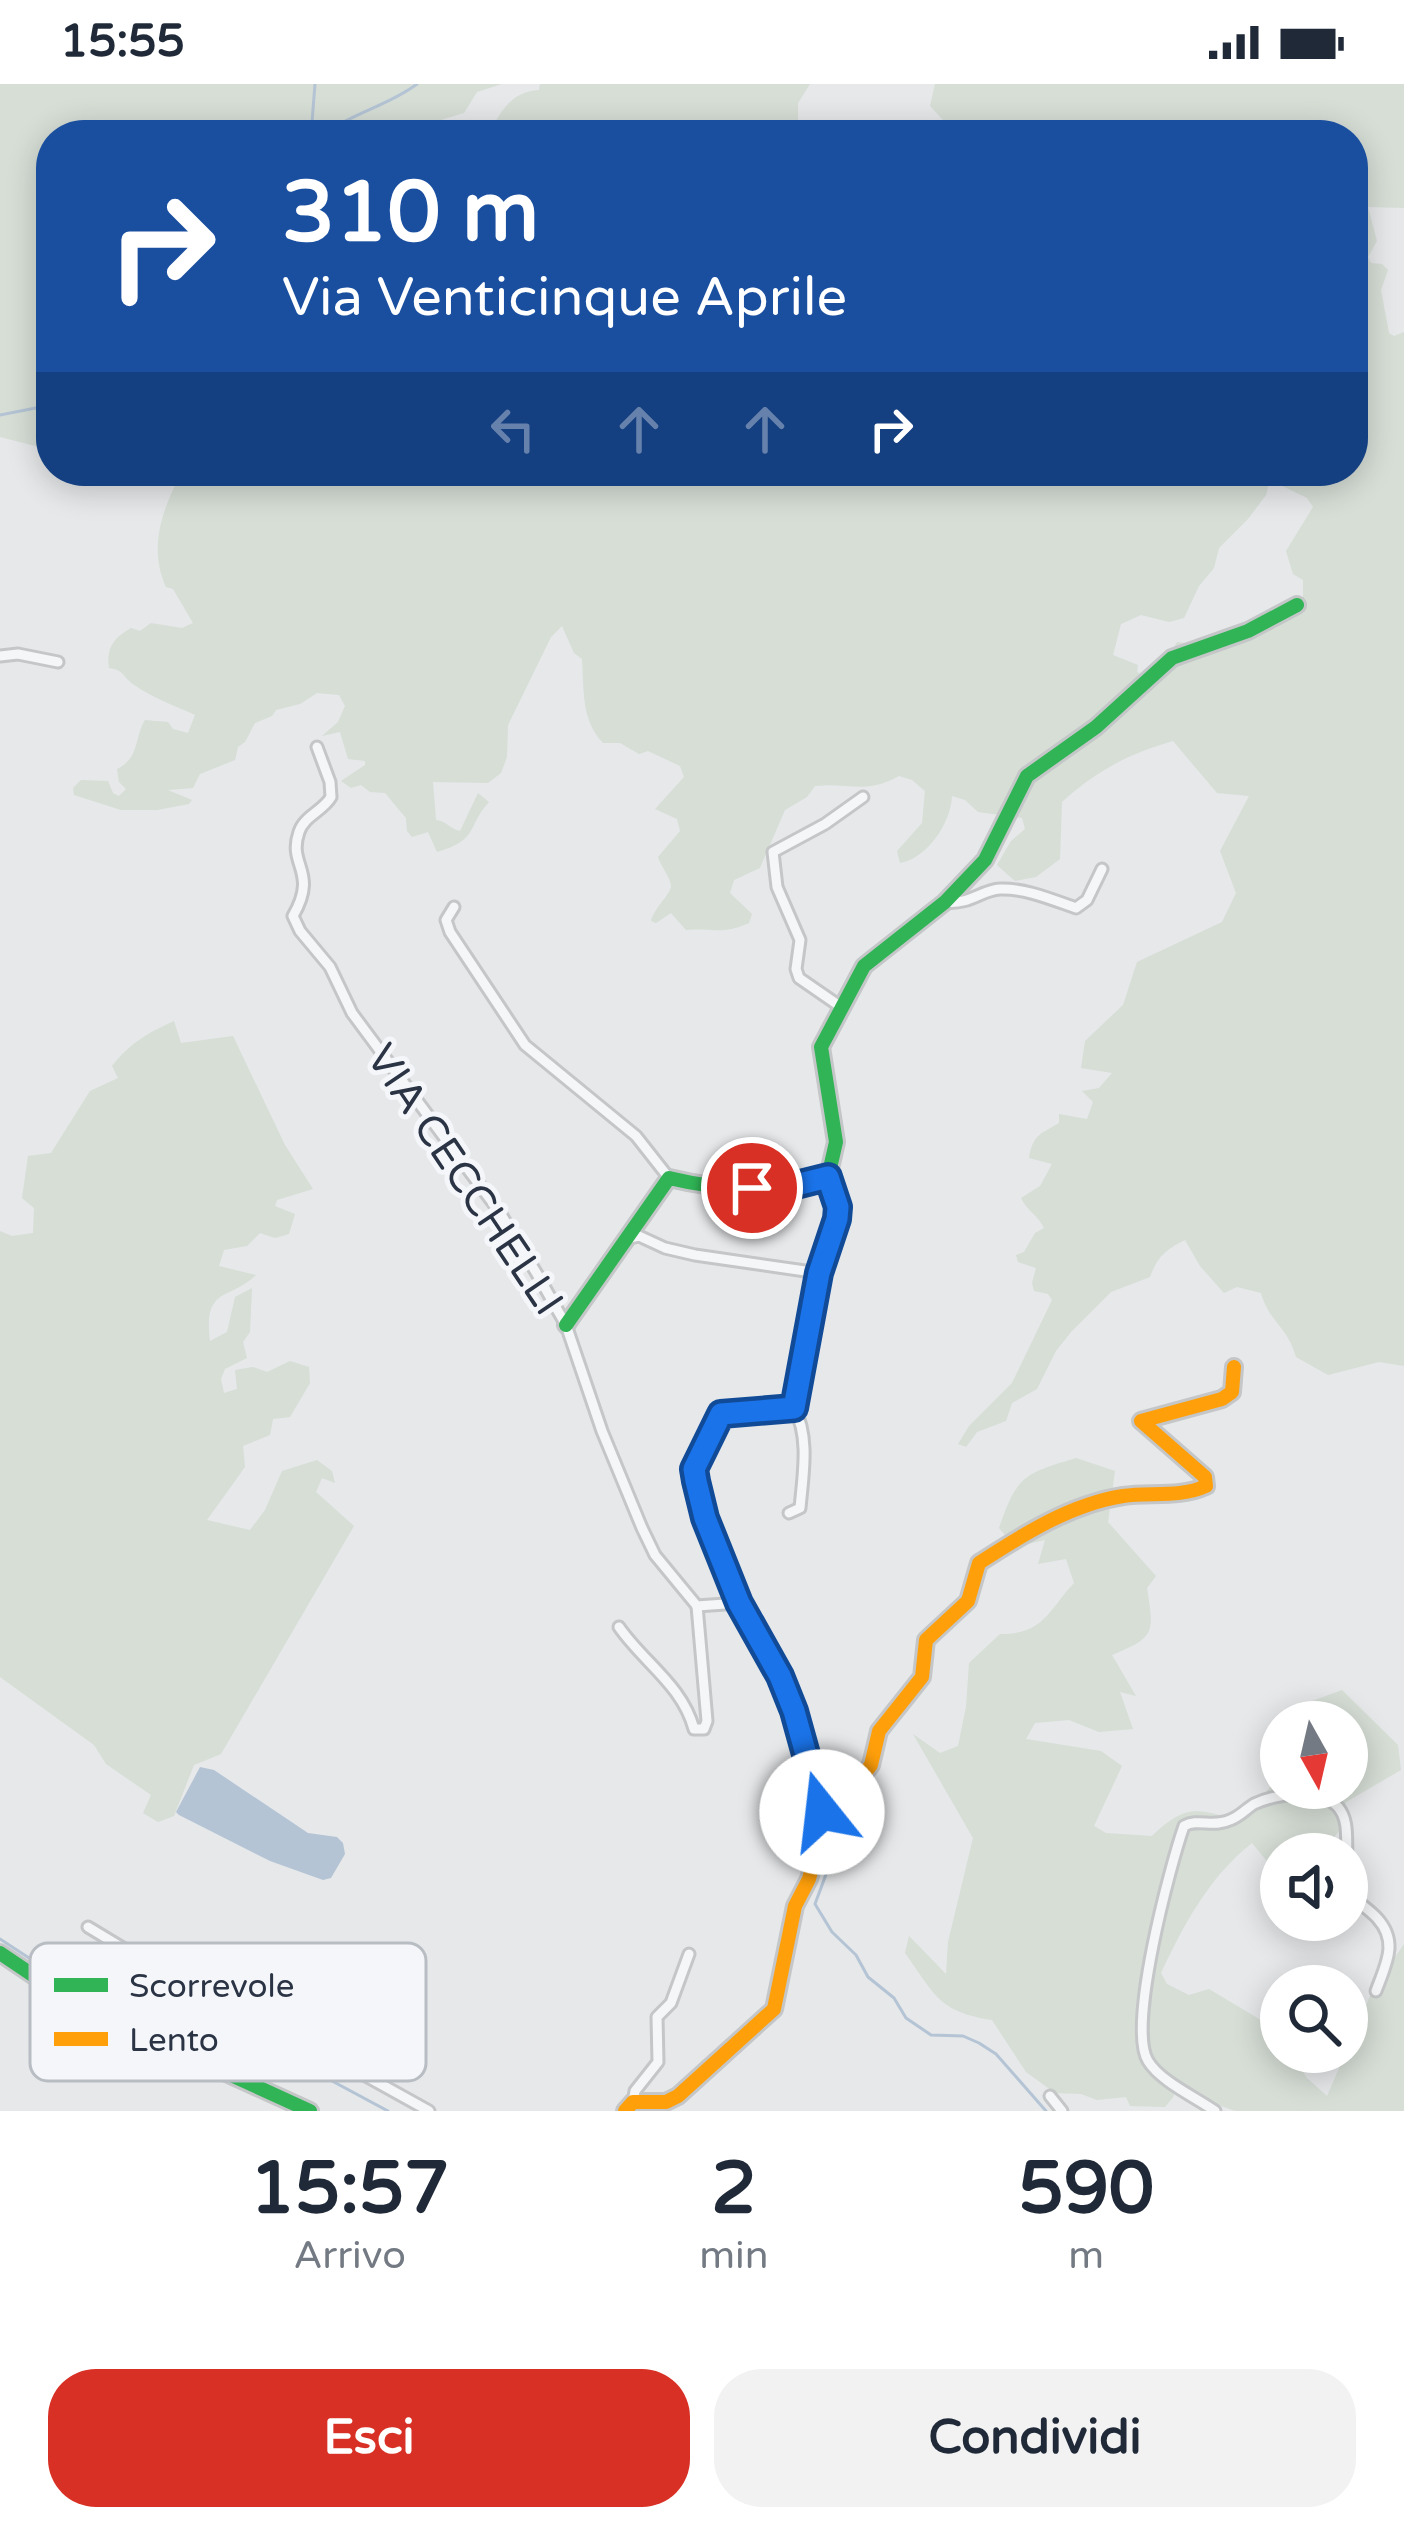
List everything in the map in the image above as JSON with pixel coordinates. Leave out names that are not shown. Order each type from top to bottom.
[{"type":"street","points":[[789,1513],[800,1508],[802,1478],[804,1421],[794,1408],[819,1273],[838,1207],[828,1177],[835,1108],[821,1047],[864,965],[945,902],[985,860],[1028,776],[1096,727],[1172,658],[1248,632],[1297,604]]},
{"type":"street","points":[[0,656],[18,654],[58,662]]},
{"type":"street","name":"VIA CECCHELLI","points":[[317,747],[332,797],[298,834],[296,850],[306,885],[293,916],[330,967],[352,1013],[499,1210],[566,1325],[602,1430],[655,1555],[698,1606]]},
{"type":"street","points":[[841,1007],[799,978],[800,940],[777,887],[772,852],[863,797]]},
{"type":"street","points":[[945,902],[975,900],[996,889],[1076,908],[1087,900],[1102,869]]},
{"type":"street","points":[[454,908],[446,920],[450,932],[525,1045],[636,1136],[669,1178],[702,1186],[776,1190],[828,1177]]},
{"type":"street","points":[[566,1325],[669,1178]]},
{"type":"street","points":[[630,1238],[639,1236],[695,1255],[819,1273]]},
{"type":"street","points":[[822,1812],[834,1794],[858,1782],[871,1766],[879,1731],[922,1676],[926,1640],[968,1601],[979,1563],[1035,1527],[1115,1497],[1198,1492],[1206,1486],[1205,1477],[1141,1421],[1225,1399],[1232,1392],[1234,1367]]},
{"type":"street","points":[[689,1954],[670,2003],[657,2017],[658,2062],[635,2091],[629,2107],[667,2102],[677,2096],[774,2009],[795,1906],[819,1844],[822,1812],[794,1711],[739,1603],[705,1518],[694,1469],[721,1414],[794,1408]]},
{"type":"street","points":[[619,1627],[675,1689],[694,1729],[704,1730],[698,1606],[739,1603]]},
{"type":"street","points":[[1215,2111],[1149,2065],[1139,2028],[1184,1826],[1194,1821],[1219,1824],[1255,1804],[1311,1796],[1337,1806],[1346,1833]]},
{"type":"street","points":[[1368,1910],[1390,1940],[1376,1991]]},
{"type":"street","points":[[88,1927],[114,1943]]},
{"type":"street","points":[[0,1953],[30,1973]]},
{"type":"street","points":[[235,2081],[287,2106],[310,2111]]},
{"type":"street","points":[[375,2081],[429,2111]]},
{"type":"street","points":[[1050,2096],[1062,2111]]},
{"type":"shaded area","points":[[0,84],[502,84],[477,92],[464,113],[441,120],[36,120],[36,446],[0,437]]},
{"type":"shaded area","points":[[540,84],[810,84],[798,103],[798,120],[497,120],[521,94],[539,90]]},
{"type":"shaded area","points":[[935,84],[1404,84],[1404,208],[1368,207],[1368,120],[943,120],[930,106]]},
{"type":"shaded area","points":[[1368,207],[1377,241],[1368,257]]},
{"type":"shaded area","points":[[1368,257],[1371,263],[1382,264],[1388,270],[1381,290],[1389,333],[1404,332],[1404,1366],[1379,1362],[1328,1375],[1296,1357],[1261,1293],[1237,1287],[1224,1293],[1185,1240],[1163,1254],[1150,1277],[1111,1292],[1071,1332],[1037,1389],[1012,1403],[1006,1421],[977,1432],[966,1447],[958,1444],[969,1426],[1012,1383],[1052,1300],[1034,1291],[1036,1268],[1018,1262],[1016,1255],[1044,1228],[1021,1198],[1040,1186],[1052,1164],[1029,1158],[1033,1144],[1059,1123],[1059,1114],[1087,1119],[1093,1102],[1082,1091],[1099,1088],[1112,1073],[1081,1068],[1085,1041],[1123,1005],[1137,962],[1222,922],[1236,893],[1220,851],[1249,796],[1217,793],[1173,741],[1113,765],[1062,802],[1060,859],[1036,877],[1015,881],[997,865],[1011,841],[1025,829],[1022,818],[978,812],[952,796],[936,837],[920,854],[900,863],[897,851],[922,823],[925,791],[899,776],[867,786],[815,786],[785,810],[760,868],[734,880],[730,893],[752,914],[749,923],[724,930],[686,930],[671,913],[656,923],[651,921],[671,886],[658,857],[680,831],[677,819],[655,809],[684,777],[680,766],[648,751],[639,754],[620,743],[603,743],[587,714],[582,659],[574,653],[562,626],[551,637],[508,725],[507,757],[501,773],[488,783],[433,782],[436,820],[457,830],[478,793],[489,802],[466,837],[450,847],[437,852],[428,832],[412,837],[406,818],[385,793],[370,792],[361,785],[351,788],[341,781],[365,761],[348,759],[340,732],[322,736],[338,722],[345,706],[339,695],[317,693],[255,723],[235,760],[200,774],[193,788],[168,790],[192,800],[189,804],[121,810],[74,795],[73,788],[81,780],[108,781],[119,796],[126,789],[117,769],[133,753],[145,720],[168,722],[173,729],[188,733],[195,715],[140,689],[109,668],[108,661],[113,644],[131,628],[140,631],[151,623],[182,628],[193,623],[161,573],[159,532],[175,486],[1268,486],[1248,519],[1219,548],[1214,568],[1199,586],[1184,618],[1169,622],[1141,615],[1121,624],[1113,655],[1138,665],[1137,672],[1154,680],[1177,642],[1194,644],[1276,628],[1303,602],[1303,580],[1293,574],[1286,551],[1313,507],[1307,498],[1282,486],[1368,486]]},
{"type":"shaded area","points":[[174,1021],[181,1043],[233,1036],[285,1145],[313,1189],[277,1200],[275,1206],[295,1214],[289,1234],[275,1238],[260,1233],[247,1246],[224,1250],[219,1266],[256,1275],[220,1297],[210,1311],[210,1341],[227,1332],[235,1297],[252,1288],[250,1332],[243,1342],[247,1358],[225,1369],[224,1393],[237,1389],[235,1370],[253,1367],[267,1372],[290,1361],[309,1367],[310,1383],[290,1417],[273,1419],[270,1435],[243,1446],[245,1467],[207,1520],[250,1530],[265,1510],[282,1471],[317,1460],[332,1471],[335,1483],[322,1478],[316,1492],[354,1526],[221,1754],[194,1765],[174,1816],[158,1822],[143,1813],[151,1795],[106,1764],[94,1745],[0,1677],[0,1231],[12,1236],[33,1233],[34,1208],[22,1198],[28,1156],[51,1153],[90,1091],[118,1078],[112,1066],[119,1058],[140,1039]]},
{"type":"shaded area","points":[[1076,1458],[1115,1471],[1108,1522],[1156,1576],[1147,1588],[1149,1632],[1112,1655],[1136,1696],[1120,1692],[1133,1729],[1099,1732],[1069,1720],[1035,1723],[1026,1739],[1101,1751],[1122,1766],[1094,1826],[1106,1833],[1152,1836],[1174,1818],[1194,1811],[1241,1822],[1260,1799],[1260,1809],[1344,1809],[1337,1833],[1260,1833],[1260,1853],[1252,1843],[1223,1871],[1199,1902],[1161,1973],[1167,1984],[1189,1995],[1209,1989],[1260,2020],[1260,2073],[1304,2073],[1327,2096],[1337,2073],[1368,2073],[1368,2001],[1404,1944],[1404,2111],[1235,2111],[1173,2088],[1174,2096],[1165,2107],[1130,2106],[1126,2097],[1097,2100],[1055,2093],[1026,2072],[992,2020],[949,2006],[905,1953],[909,1936],[946,1974],[948,1942],[973,1838],[913,1734],[940,1753],[958,1746],[969,1663],[1000,1634],[1036,1626],[1074,1583],[1066,1559],[1038,1564],[1045,1540],[1015,1547],[999,1528],[1017,1487],[1044,1468]]},
{"type":"shaded area","points":[[1342,1690],[1353,1701],[1312,1701]]},
{"type":"shaded area","points":[[1368,1716],[1398,1745],[1401,1770],[1368,1789]]},
{"type":"water","points":[[200,1767],[214,1770],[308,1833],[337,1837],[345,1854],[331,1878],[323,1880],[270,1861],[179,1815],[176,1812]]},
{"type":"waterway","points":[[312,120],[315,84]]},
{"type":"waterway","points":[[347,120],[417,84]]},
{"type":"waterway","points":[[0,415],[36,408]]},
{"type":"waterway","points":[[842,1797],[841,1834],[815,1904],[832,1932],[856,1955],[868,1977],[894,1998],[906,2018],[931,2035],[963,2036],[996,2054],[1046,2111]]},
{"type":"waterway","points":[[0,1939],[30,1959]]},
{"type":"waterway","points":[[332,2081],[388,2111]]},
{"type":"traffic: fast","points":[[566,1325],[669,1178],[749,1188],[828,1177],[836,1142],[821,1047],[864,966],[945,902],[985,860],[1027,776],[1096,727],[1172,658],[1248,631],[1297,605]]},
{"type":"traffic: fast","points":[[742,1608],[705,1518],[695,1469],[721,1414],[794,1408],[819,1273],[837,1219],[828,1177]]},
{"type":"traffic: fast","points":[[0,1953],[30,1973]]},
{"type":"traffic: fast","points":[[244,2081],[310,2111]]},
{"type":"traffic: slow","points":[[822,1812],[834,1794],[858,1782],[871,1765],[879,1731],[922,1677],[926,1640],[968,1601],[979,1563],[1085,1506],[1123,1496],[1206,1486],[1205,1477],[1141,1421],[1222,1399],[1232,1392],[1234,1367]]},
{"type":"traffic: slow","points":[[625,2111],[633,2102],[666,2102],[678,2096],[774,2009],[795,1906],[809,1879],[823,1826],[794,1711],[742,1608]]},
{"type":"route","points":[[752,1188],[776,1190],[828,1177],[837,1219],[819,1273],[794,1408],[721,1414],[694,1469],[705,1518],[739,1603],[794,1711],[822,1812]]}]
